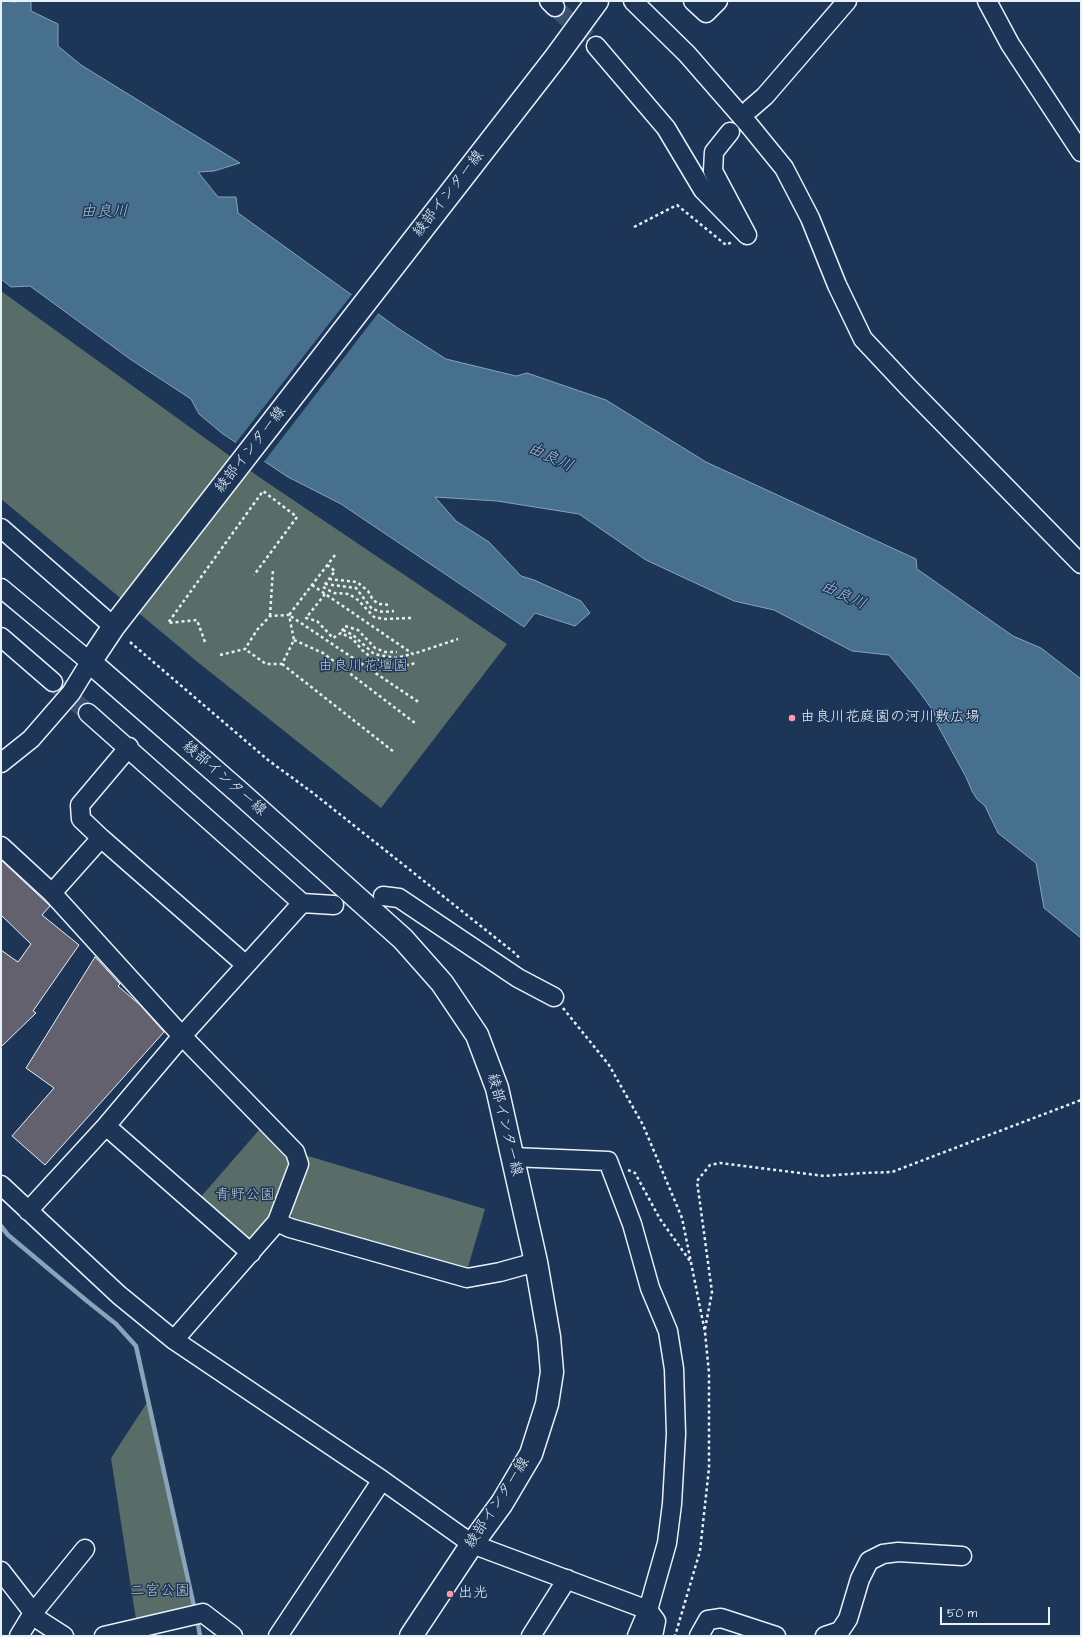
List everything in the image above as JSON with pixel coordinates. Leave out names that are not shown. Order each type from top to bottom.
[{"type":"main road","name":"綾部インター線","points":[[411,1636],[472,1544],[502,1503],[531,1454],[547,1404],[552,1372],[549,1337],[536,1262],[497,1088],[477,1035],[442,982],[403,940],[240,793],[90,662],[114,618],[556,58],[598,1]]},
{"type":"street","points":[[633,1],[687,54],[749,125],[784,168],[810,218],[837,285],[863,338],[908,387],[1081,564]]},
{"type":"street","points":[[694,1],[706,13],[718,1]]},
{"type":"street","points":[[750,108],[765,96],[847,1]]},
{"type":"street","points":[[987,1],[1010,44],[1081,152]]},
{"type":"street","points":[[596,46],[666,128],[703,190],[747,235]]},
{"type":"street","points":[[730,132],[714,152],[713,171],[747,235]]},
{"type":"street","points":[[1,528],[114,618]]},
{"type":"street","points":[[1,588],[90,662],[70,693],[31,739],[1,763]]},
{"type":"street","points":[[1,637],[53,682]]},
{"type":"street","points":[[88,713],[129,747],[302,903],[334,905]]},
{"type":"street","points":[[129,747],[80,805],[81,819],[246,965]]},
{"type":"street","points":[[52,893],[101,838]]},
{"type":"street","points":[[1,846],[52,893],[182,1036],[295,1152],[299,1164],[277,1222],[174,1340]]},
{"type":"street","points":[[384,896],[399,898],[518,978],[554,997]]},
{"type":"street","points":[[28,1210],[106,1126],[182,1036],[302,903]]},
{"type":"street","points":[[106,1126],[251,1252]]},
{"type":"street","points":[[512,1157],[608,1161],[632,1224],[650,1288],[668,1331],[674,1369],[676,1434],[672,1504],[667,1544],[648,1610],[637,1636]]},
{"type":"street","points":[[1,1185],[119,1295],[174,1340],[382,1480],[472,1544],[648,1610],[656,1621],[652,1636]]},
{"type":"street","points":[[277,1222],[290,1228],[466,1278],[500,1272],[536,1262]]},
{"type":"street","points":[[278,1636],[382,1480]]},
{"type":"street","points":[[19,1636],[33,1613],[85,1549]]},
{"type":"street","points":[[825,1636],[840,1632],[848,1619],[860,1580],[869,1561],[883,1554],[898,1552],[962,1556]]},
{"type":"street","points":[[1,1571],[33,1613],[48,1627],[64,1636]]},
{"type":"street","points":[[530,1636],[567,1579]]},
{"type":"street","points":[[115,1635],[203,1613],[234,1636]]},
{"type":"street","points":[[699,1636],[708,1620],[722,1618],[776,1636]]},
{"type":"path","points":[[634,227],[677,205],[726,245],[747,235]]},
{"type":"path","points":[[205,642],[198,620],[168,623],[263,491],[297,517],[254,575]]},
{"type":"path","points":[[282,664],[294,640],[289,615],[335,555]]},
{"type":"path","points":[[327,565],[335,571],[323,587],[334,593],[349,594],[358,600],[374,617],[384,619],[412,618]]},
{"type":"path","points":[[220,655],[245,649],[257,630],[270,616],[273,569]]},
{"type":"path","points":[[329,579],[356,582],[368,590],[373,600],[379,604],[390,605]]},
{"type":"path","points":[[325,584],[356,588],[372,609],[383,612],[394,611]]},
{"type":"path","points":[[312,585],[413,654]]},
{"type":"path","points":[[325,594],[306,618],[317,621],[333,638],[342,632],[345,626],[358,630],[375,648],[385,652],[397,652]]},
{"type":"path","points":[[270,616],[289,615],[420,703]]},
{"type":"path","points":[[342,632],[354,635],[374,654],[396,658],[458,639]]},
{"type":"path","points":[[342,632],[353,639],[362,650],[373,659],[392,664],[410,664],[417,662]]},
{"type":"path","points":[[294,640],[323,653],[415,723]]},
{"type":"path","points":[[130,642],[268,760],[320,797],[516,954],[525,964]]},
{"type":"path","points":[[245,649],[266,664],[282,664],[394,752]]},
{"type":"path","points":[[554,997],[609,1065],[643,1125],[682,1218],[705,1332],[709,1373],[709,1468],[700,1551],[675,1636]]},
{"type":"path","points":[[705,1332],[712,1292],[697,1181],[710,1165],[720,1163],[824,1176],[892,1172],[1081,1100]]},
{"type":"path","points":[[608,1161],[635,1173],[660,1220],[690,1261]]},
{"type":"green space","name":"由良川花壇園","points":[[1,291],[259,477],[507,644],[381,808],[200,664],[1,499]]},
{"type":"green space","name":"青野公園","points":[[259,1130],[289,1161],[273,1217],[253,1240],[245,1239],[199,1199]]},
{"type":"green space","points":[[308,1156],[485,1209],[466,1274],[296,1224],[290,1212]]},
{"type":"green space","name":"二宮公園","points":[[148,1401],[193,1613],[137,1626],[111,1458]]},
{"type":"water","name":"由良川","points":[[1,1],[31,1],[31,11],[58,24],[58,46],[81,65],[240,163],[214,171],[198,172],[218,197],[236,197],[238,213],[399,329],[446,359],[516,376],[527,373],[606,400],[706,462],[916,559],[917,569],[1013,636],[1041,648],[1081,679],[1081,938],[1044,908],[1036,863],[998,833],[985,806],[977,799],[972,791],[937,724],[934,712],[889,655],[852,651],[774,610],[734,601],[646,560],[579,514],[497,501],[435,497],[456,521],[489,542],[521,576],[534,580],[581,601],[590,613],[575,626],[535,613],[524,627],[341,504],[288,477],[223,434],[199,414],[191,399],[130,359],[30,286],[11,287],[1,279]]},
{"type":"pier","points":[[353,293],[379,312],[263,463],[235,444]]},
{"type":"building","points":[[1,860],[50,906],[42,915],[79,945],[33,1011],[36,1013],[1,1047],[1,950],[18,962],[31,944],[1,915]]},
{"type":"building","points":[[95,957],[120,984],[118,986],[140,1005],[164,1032],[45,1165],[12,1136],[54,1088],[26,1068]]},
{"type":"waterway","points":[[1,1226],[8,1235],[116,1324],[136,1346],[195,1611]]},
{"type":"waterway","points":[[197,1618],[200,1636]]},
{"type":"tunnel","points":[[555,7],[596,46]]},
{"type":"tunnel","points":[[53,682],[88,713]]},
{"type":"place","name":"由良川花庭園の河川敷広場","points":[[792,718]]},
{"type":"place","name":"出光","points":[[450,1594]]}]
